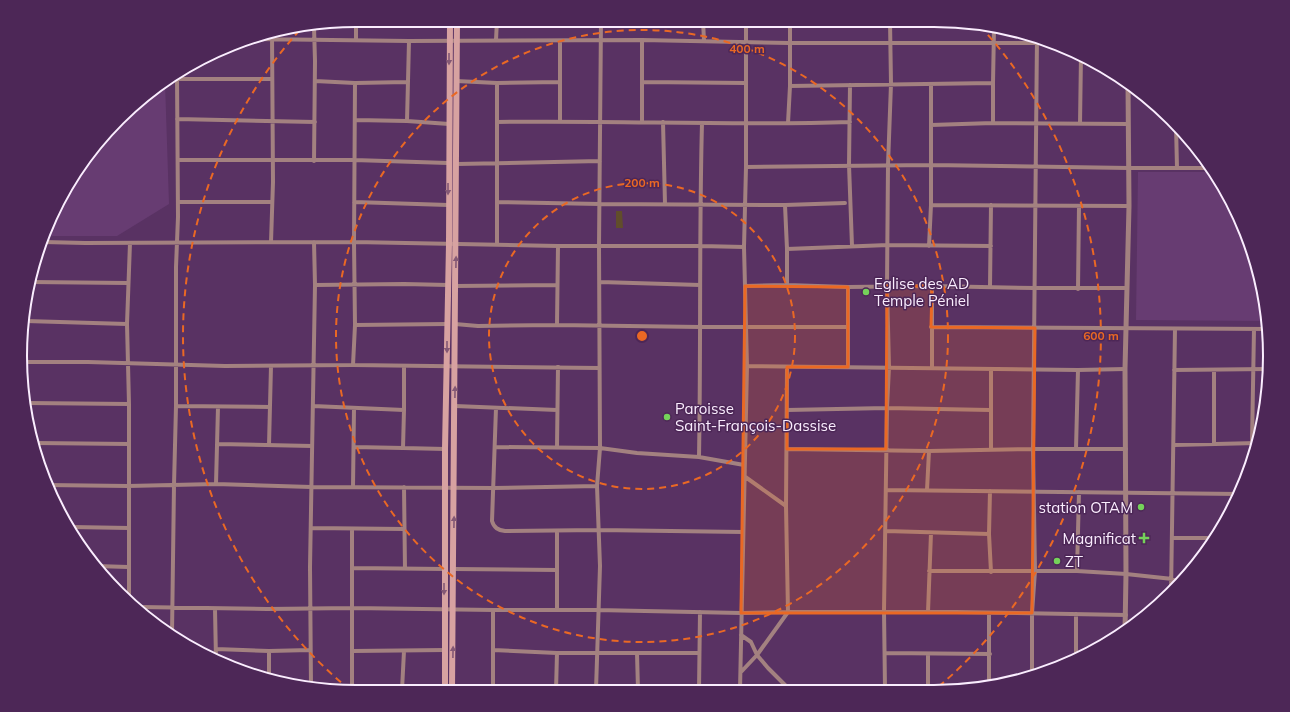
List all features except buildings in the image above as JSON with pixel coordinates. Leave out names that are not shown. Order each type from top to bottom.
[{"type":"main road","points":[[445,685],[444,569],[449,244],[448,163],[450,27]]},
{"type":"main road","points":[[453,685],[457,27]]},
{"type":"street","points":[[356,27],[356,40]]},
{"type":"street","points":[[496,40],[497,27]]},
{"type":"street","points":[[596,685],[597,610],[600,566],[597,486],[600,448],[599,246],[601,27]]},
{"type":"street","points":[[703,27],[704,41]]},
{"type":"street","points":[[740,685],[747,366],[744,247],[746,205],[746,27]]},
{"type":"street","points":[[788,123],[790,86],[790,27]]},
{"type":"street","points":[[885,685],[884,612],[886,450],[889,367],[887,286],[888,165],[891,84],[890,27]]},
{"type":"street","points":[[314,30],[314,161]]},
{"type":"street","points":[[993,123],[992,83],[994,32]]},
{"type":"street","points":[[268,39],[408,41],[642,40],[789,43],[1036,43]]},
{"type":"street","points":[[271,242],[273,161],[272,39]]},
{"type":"street","points":[[642,40],[642,122]]},
{"type":"street","points":[[407,121],[408,41]]},
{"type":"street","points":[[560,41],[560,121]]},
{"type":"street","points":[[1032,670],[1032,613],[1035,571],[1033,449],[1037,43]]},
{"type":"street","points":[[1080,124],[1081,62]]},
{"type":"street","points":[[180,78],[272,79]]},
{"type":"street","points":[[172,629],[178,202],[177,80]]},
{"type":"street","points":[[315,81],[355,83],[407,82]]},
{"type":"street","points":[[456,81],[497,83],[560,82]]},
{"type":"street","points":[[642,82],[746,83]]},
{"type":"street","points":[[353,365],[355,325],[355,83]]},
{"type":"street","points":[[497,83],[497,244]]},
{"type":"street","points":[[790,86],[992,83]]},
{"type":"street","points":[[929,246],[931,205],[931,84]]},
{"type":"street","points":[[850,85],[852,246]]},
{"type":"street","points":[[1126,624],[1125,369],[1129,206],[1128,90]]},
{"type":"street","points":[[177,119],[315,122]]},
{"type":"street","points":[[356,120],[449,124]]},
{"type":"street","points":[[498,122],[560,121],[746,124],[850,122]]},
{"type":"street","points":[[663,122],[665,204]]},
{"type":"street","points":[[699,457],[700,204],[702,123]]},
{"type":"street","points":[[931,125],[993,123],[1128,124]]},
{"type":"street","points":[[1177,134],[1177,168]]},
{"type":"street","points":[[178,160],[354,160],[448,163]]},
{"type":"street","points":[[457,164],[600,160]]},
{"type":"street","points":[[746,167],[931,165],[1204,168]]},
{"type":"street","points":[[178,202],[272,202]]},
{"type":"street","points":[[354,202],[448,204]]},
{"type":"street","points":[[497,202],[746,205],[845,203]]},
{"type":"street","points":[[785,205],[787,285]]},
{"type":"street","points":[[931,205],[1129,206]]},
{"type":"street","points":[[990,287],[991,206]]},
{"type":"street","points":[[1078,289],[1079,206]]},
{"type":"street","points":[[47,242],[354,242],[558,246],[744,247]]},
{"type":"street","points":[[312,682],[310,650],[314,242]]},
{"type":"street","points":[[129,594],[128,283],[130,243]]},
{"type":"street","points":[[787,249],[888,245],[991,246]]},
{"type":"street","points":[[557,325],[558,246]]},
{"type":"street","points":[[35,282],[128,283]]},
{"type":"street","points":[[600,282],[700,285]]},
{"type":"street","points":[[314,285],[448,286]]},
{"type":"street","points":[[455,286],[557,286]]},
{"type":"street","points":[[745,286],[932,286],[1078,289],[1126,288]]},
{"type":"street","points":[[932,286],[932,368]]},
{"type":"street","points":[[848,287],[848,367]]},
{"type":"street","points":[[29,321],[128,324]]},
{"type":"street","points":[[355,325],[447,324]]},
{"type":"street","points":[[455,324],[478,326],[600,325],[848,327]]},
{"type":"street","points":[[931,327],[1262,329]]},
{"type":"street","points":[[1171,584],[1175,329]]},
{"type":"street","points":[[1254,329],[1255,429]]},
{"type":"street","points":[[27,362],[271,366],[353,365],[599,368]]},
{"type":"street","points":[[269,445],[271,366]]},
{"type":"street","points":[[403,448],[404,366]]},
{"type":"street","points":[[747,366],[1078,370],[1125,369]]},
{"type":"street","points":[[557,447],[558,367]]},
{"type":"street","points":[[741,672],[758,655],[788,612],[786,506],[787,367]]},
{"type":"street","points":[[991,369],[991,450]]},
{"type":"street","points":[[1076,449],[1078,370]]},
{"type":"street","points":[[1174,370],[1262,370]]},
{"type":"street","points":[[1214,370],[1214,444]]},
{"type":"street","points":[[31,403],[129,404]]},
{"type":"street","points":[[176,406],[270,408]]},
{"type":"street","points":[[313,406],[404,410]]},
{"type":"street","points":[[454,406],[557,410]]},
{"type":"street","points":[[216,484],[218,407]]},
{"type":"street","points":[[353,487],[354,408]]},
{"type":"street","points":[[496,408],[496,447],[492,521],[495,528],[505,531],[556,532],[599,530],[743,532]]},
{"type":"street","points":[[787,410],[887,408],[990,410]]},
{"type":"street","points":[[39,443],[129,444]]},
{"type":"street","points":[[1174,445],[1251,443]]},
{"type":"street","points":[[218,444],[312,446]]},
{"type":"street","points":[[354,447],[445,449]]},
{"type":"street","points":[[496,447],[600,448],[637,453],[699,457],[744,465]]},
{"type":"street","points":[[787,449],[930,451],[1126,449]]},
{"type":"street","points":[[927,490],[930,451]]},
{"type":"street","points":[[744,476],[786,506]]},
{"type":"street","points":[[54,486],[216,484],[311,487],[494,488],[597,486]]},
{"type":"street","points":[[404,487],[405,569]]},
{"type":"street","points":[[886,490],[1233,494]]},
{"type":"street","points":[[990,491],[990,572]]},
{"type":"street","points":[[1077,571],[1078,492]]},
{"type":"street","points":[[75,527],[128,528]]},
{"type":"street","points":[[311,528],[404,529]]},
{"type":"street","points":[[352,529],[352,685]]},
{"type":"street","points":[[886,531],[989,534]]},
{"type":"street","points":[[556,532],[557,609]]},
{"type":"street","points":[[928,612],[931,533]]},
{"type":"street","points":[[1172,538],[1209,538]]},
{"type":"street","points":[[103,566],[128,567]]},
{"type":"street","points":[[353,568],[444,569]]},
{"type":"street","points":[[454,569],[557,570]]},
{"type":"street","points":[[929,571],[1077,571],[1175,579]]},
{"type":"street","points":[[144,607],[215,609],[557,609],[741,613],[989,612],[1126,615]]},
{"type":"street","points":[[215,609],[216,654]]},
{"type":"street","points":[[493,610],[493,685]]},
{"type":"street","points":[[699,685],[700,612]]},
{"type":"street","points":[[989,612],[990,680]]},
{"type":"street","points":[[1076,614],[1076,653]]},
{"type":"street","points":[[741,635],[751,642],[758,655],[768,668],[785,685]]},
{"type":"street","points":[[216,649],[269,651],[310,650]]},
{"type":"street","points":[[353,651],[444,650]]},
{"type":"street","points":[[493,650],[557,653],[699,653]]},
{"type":"street","points":[[269,651],[269,673]]},
{"type":"street","points":[[402,685],[404,651]]},
{"type":"street","points":[[556,685],[557,653]]},
{"type":"street","points":[[637,653],[638,685]]},
{"type":"street","points":[[885,653],[990,654]]},
{"type":"street","points":[[928,654],[928,685]]},
{"type":"highlighted area","points":[[745,286],[848,287],[848,367],[787,367],[787,449],[886,449],[887,286],[932,286],[931,327],[1035,328],[1032,613],[741,613]]},
{"type":"shaded area","points":[[165,88],[169,204],[117,236],[50,236],[71,191],[95,156],[123,123]]},
{"type":"shaded area","points":[[1138,172],[1207,172],[1229,210],[1246,250],[1257,292],[1261,321],[1136,320]]},
{"type":"shaded area","points":[[616,211],[622,211],[623,228],[616,228]]},
{"type":"place","name":"Eglise des AD Temple Péniel","points":[[866,292]]},
{"type":"place","name":"Paroisse Saint-François-Dassise","points":[[667,417]]},
{"type":"place","name":"station OTAM","points":[[1141,507]]},
{"type":"place","name":"Magnificat","points":[[1144,538]]},
{"type":"place","name":"ZT","points":[[1057,561]]}]
